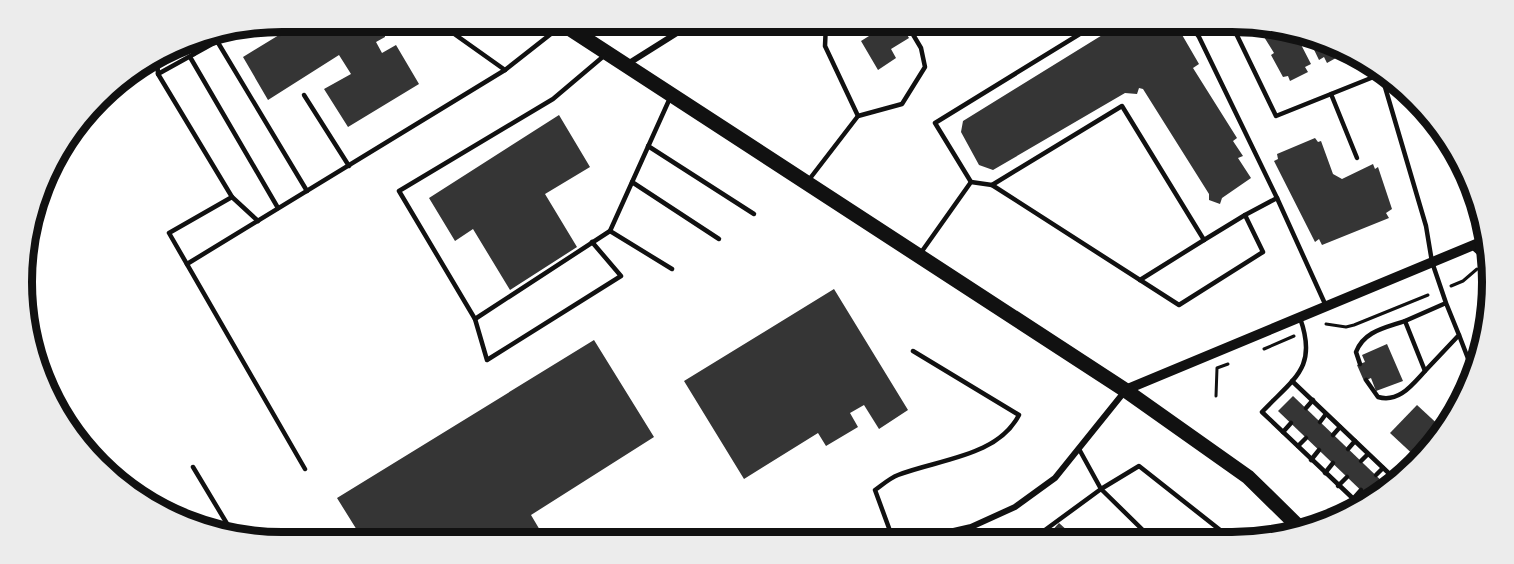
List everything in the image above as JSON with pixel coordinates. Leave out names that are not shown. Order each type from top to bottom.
[{"type":"main road","points":[[575,32],[1125,390],[1248,477],[1296,524]]},
{"type":"street","points":[[625,65],[678,32]]},
{"type":"street","points":[[950,532],[971,527],[1015,507],[1055,478],[1125,390],[1479,243]]},
{"type":"lane","points":[[451,32],[505,70]]},
{"type":"lane","points":[[187,264],[505,70],[549,32]]},
{"type":"lane","points":[[826,32],[825,46],[858,116]]},
{"type":"lane","points":[[807,183],[858,116],[902,104],[925,67],[921,48],[912,32]]},
{"type":"lane","points":[[971,182],[935,123],[1083,32]]},
{"type":"lane","points":[[1195,32],[1278,198],[1326,306]]},
{"type":"lane","points":[[1235,32],[1276,116],[1373,75]]},
{"type":"lane","points":[[158,75],[220,39]]},
{"type":"lane","points":[[217,41],[306,191]]},
{"type":"lane","points":[[190,50],[278,208]]},
{"type":"lane","points":[[592,242],[621,276],[487,360],[475,319],[399,191],[553,99],[607,53]]},
{"type":"lane","points":[[157,65],[158,75],[232,197],[258,221]]},
{"type":"lane","points":[[1384,83],[1426,226],[1432,262],[1469,362]]},
{"type":"lane","points":[[1331,94],[1357,158]]},
{"type":"lane","points":[[304,95],[349,166]]},
{"type":"lane","points":[[475,319],[610,231],[671,95]]},
{"type":"lane","points":[[992,185],[1122,105],[1204,240]]},
{"type":"lane","points":[[648,146],[754,214]]},
{"type":"lane","points":[[632,182],[719,239]]},
{"type":"lane","points":[[971,182],[992,185],[1179,304],[1263,252],[1245,216]]},
{"type":"lane","points":[[919,256],[971,182]]},
{"type":"lane","points":[[232,197],[169,233],[305,469]]},
{"type":"lane","points":[[1140,279],[1278,198]]},
{"type":"lane","points":[[610,231],[672,269]]},
{"type":"lane","points":[[1471,246],[1481,255]]},
{"type":"lane","points":[[1360,364],[1356,352],[1360,341],[1368,334],[1446,303]]},
{"type":"lane","points":[[1299,317],[1308,353],[1303,367],[1262,412],[1353,499],[1361,490]]},
{"type":"lane","points":[[1405,321],[1425,371]]},
{"type":"lane","points":[[1366,380],[1378,397],[1385,399],[1395,397],[1407,390],[1459,335]]},
{"type":"lane","points":[[890,532],[875,490],[896,475],[952,460],[988,444],[1011,430],[1019,415],[913,351]]},
{"type":"lane","points":[[1292,381],[1390,476]]},
{"type":"lane","points":[[1305,408],[1313,400]]},
{"type":"lane","points":[[1320,422],[1326,414]]},
{"type":"lane","points":[[1283,432],[1291,423]]},
{"type":"lane","points":[[1333,435],[1340,427]]},
{"type":"lane","points":[[1298,446],[1306,438]]},
{"type":"lane","points":[[1348,448],[1355,441]]},
{"type":"lane","points":[[1079,449],[1101,489],[1145,532]]},
{"type":"lane","points":[[1311,460],[1319,450]]},
{"type":"lane","points":[[1361,461],[1368,454]]},
{"type":"lane","points":[[1325,473],[1333,464]]},
{"type":"lane","points":[[1042,532],[1101,489],[1139,466],[1222,532]]},
{"type":"lane","points":[[193,467],[229,527]]},
{"type":"lane","points":[[1376,475],[1383,468]]},
{"type":"lane","points":[[1338,486],[1347,477]]},
{"type":"path","points":[[1451,286],[1463,281],[1477,269]]},
{"type":"path","points":[[1326,324],[1346,327],[1354,325],[1428,295]]},
{"type":"path","points":[[1264,349],[1294,336]]},
{"type":"path","points":[[1216,396],[1217,368],[1228,364]]},
{"type":"building","points":[[284,32],[385,32],[385,37],[376,42],[382,53],[396,45],[419,84],[348,127],[324,89],[351,74],[339,55],[268,100],[243,57]]},
{"type":"building","points":[[875,32],[905,32],[909,38],[891,49],[896,58],[878,70],[861,41]]},
{"type":"building","points":[[1107,32],[1180,32],[1199,64],[1193,68],[1237,138],[1233,141],[1243,156],[1238,158],[1251,178],[1222,198],[1220,204],[1209,200],[1209,194],[1143,89],[1139,88],[1137,94],[1125,93],[993,170],[979,165],[961,132],[963,121]]},
{"type":"building","points":[[1262,34],[1299,41],[1311,64],[1305,67],[1308,72],[1290,81],[1288,76],[1283,77],[1271,55],[1274,53]]},
{"type":"building","points":[[1312,45],[1340,56],[1327,63],[1324,57],[1319,60]]},
{"type":"building","points":[[559,115],[590,167],[545,194],[577,247],[510,290],[473,229],[455,241],[429,198]]},
{"type":"building","points":[[1315,138],[1318,142],[1321,141],[1333,174],[1342,179],[1373,164],[1375,169],[1378,167],[1392,209],[1386,213],[1389,218],[1322,245],[1319,239],[1315,242],[1274,161],[1278,159],[1277,154]]},
{"type":"building","points":[[834,289],[908,410],[879,429],[864,405],[850,413],[858,427],[826,446],[818,433],[744,479],[684,381]]},
{"type":"building","points":[[594,340],[654,437],[531,515],[541,532],[358,532],[337,498]]},
{"type":"building","points":[[1387,344],[1403,381],[1376,391],[1371,378],[1364,381],[1357,365],[1365,362],[1362,355]]},
{"type":"building","points":[[1293,396],[1383,482],[1365,494],[1278,411]]},
{"type":"building","points":[[1417,405],[1438,424],[1413,455],[1390,433]]},
{"type":"building","points":[[1059,523],[1069,532],[1051,532]]}]
